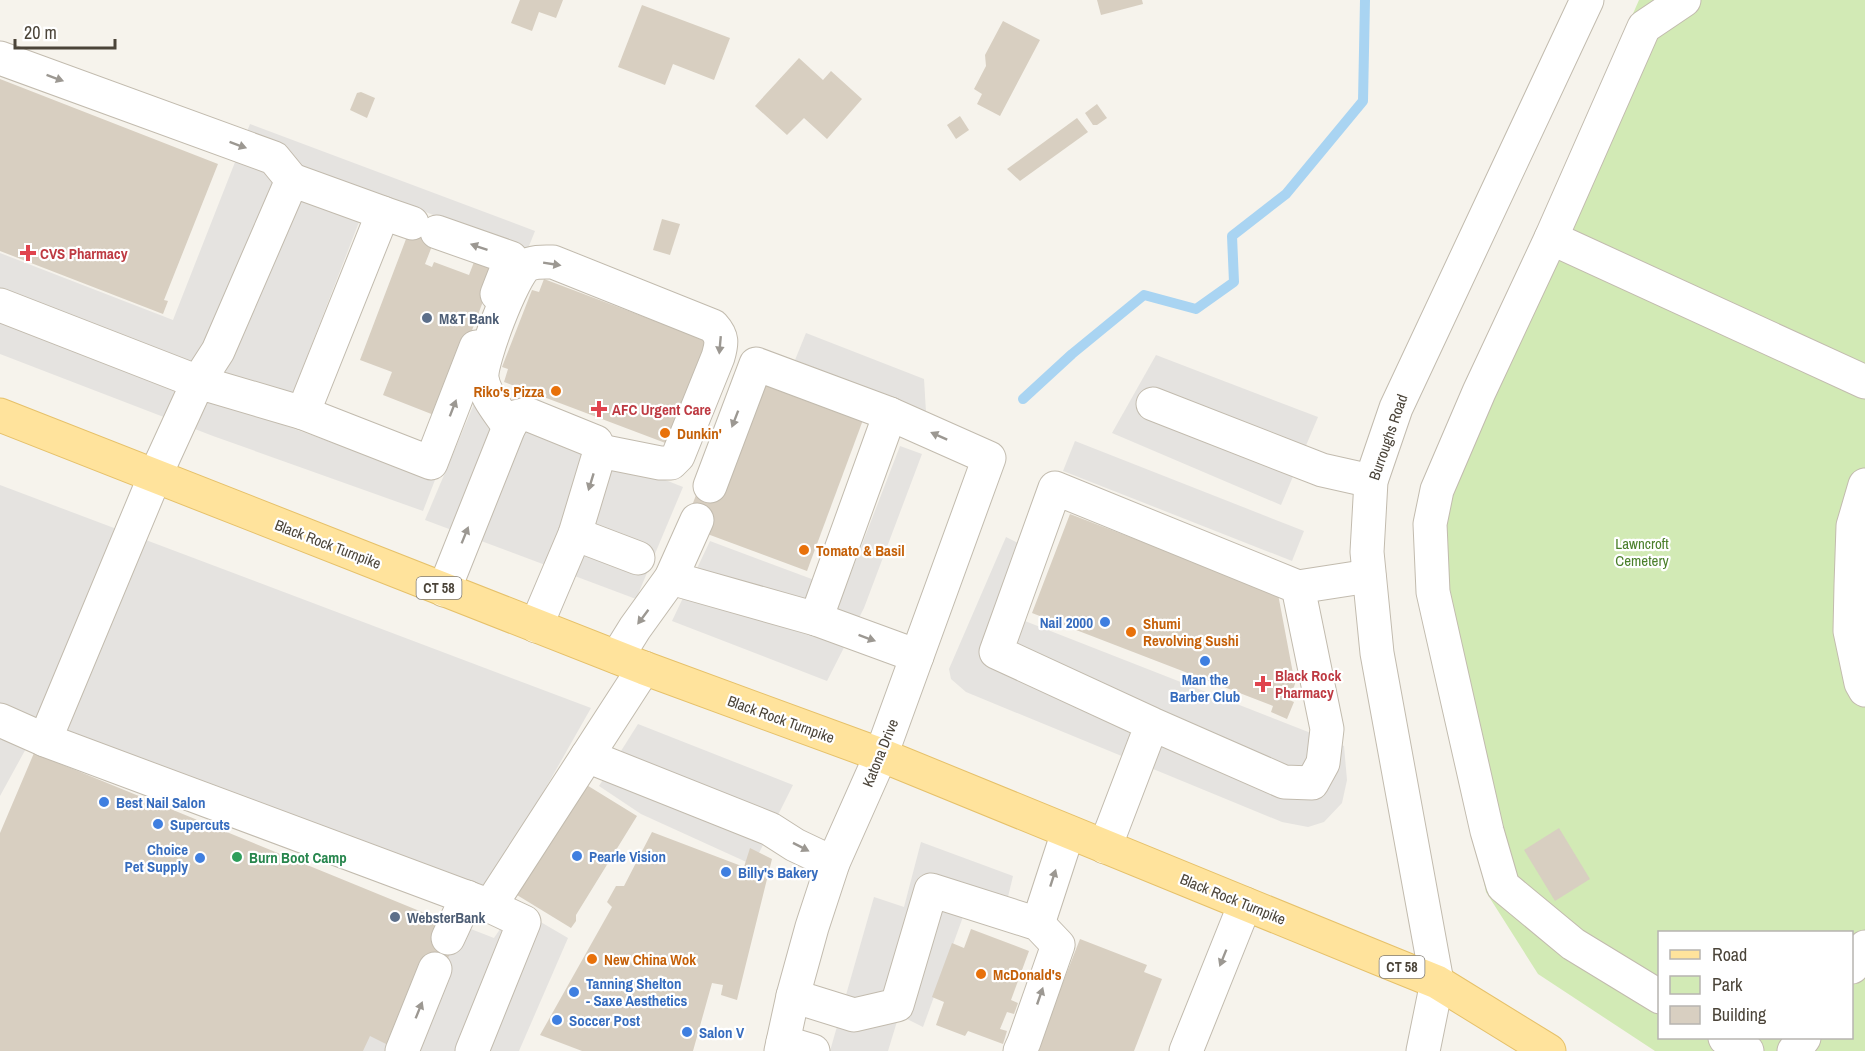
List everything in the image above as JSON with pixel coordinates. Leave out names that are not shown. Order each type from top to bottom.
[{"type":"main road","name":"Black Rock Turnpike","points":[[0,415],[631,663],[881,755],[1245,903],[1437,982],[1549,1051]]},
{"type":"street","name":"Burroughs Road","points":[[1423,1051],[1437,982],[1377,653],[1366,552],[1371,481],[1396,408],[1587,0]]},
{"type":"street","points":[[1658,996],[1573,944],[1503,886],[1487,831],[1433,592],[1430,524],[1437,490],[1479,392],[1551,238],[1644,27],[1684,0]]},
{"type":"street","points":[[0,58],[274,158],[292,180],[511,258],[431,463],[303,413],[198,382],[0,305]]},
{"type":"street","points":[[45,740],[155,476],[198,382],[218,351],[292,180]]},
{"type":"street","points":[[303,413],[411,223]]},
{"type":"street","points":[[1551,238],[1865,382]]},
{"type":"street","points":[[509,427],[486,391],[482,377],[494,330],[518,274],[527,265],[554,262],[713,326],[721,335],[722,343],[718,357],[678,456],[671,464],[660,464],[600,451]]},
{"type":"street","points":[[710,486],[756,364],[890,414],[816,620]]},
{"type":"street","points":[[1153,404],[1322,470],[1371,481]]},
{"type":"street","points":[[444,590],[509,427],[515,417],[527,414],[596,442],[600,451],[575,534],[536,626]]},
{"type":"street","name":"Katona Drive","points":[[782,1046],[812,927],[833,863],[881,755],[989,458],[890,414]]},
{"type":"street","points":[[1865,485],[1853,526],[1850,631],[1865,690]]},
{"type":"street","points":[[1298,586],[1327,729],[1323,763],[1312,783],[1284,782],[996,652],[1055,488],[1298,586],[1369,576]]},
{"type":"street","points":[[448,938],[587,756],[631,663],[635,628],[671,578],[697,520]]},
{"type":"street","points":[[575,534],[638,558]]},
{"type":"street","points":[[671,578],[816,620],[918,656]]},
{"type":"street","points":[[0,720],[45,740],[478,901],[524,922],[472,1051]]},
{"type":"street","points":[[1105,847],[1152,724]]},
{"type":"street","points":[[587,756],[770,829],[795,845],[833,863]]},
{"type":"street","points":[[1038,924],[1068,832]]},
{"type":"street","points":[[793,996],[854,1015],[897,1005],[931,890],[1038,924],[1058,945],[1020,1051]]},
{"type":"street","points":[[1186,1051],[1245,903]]},
{"type":"street","points":[[1853,964],[1865,948]]},
{"type":"street","points":[[402,1051],[435,969]]},
{"type":"street","points":[[1727,1039],[1747,1051]]},
{"type":"street","points":[[1794,1051],[1803,1039]]},
{"type":"street","points":[[782,1046],[813,1051]]},
{"type":"green space","name":"Lawncroft Cemetery","points":[[1639,0],[1865,0],[1865,1051],[1655,1051],[1538,974],[1486,892],[1419,575],[1417,504]]},
{"type":"shaded area","points":[[250,124],[535,231],[527,251],[371,191],[281,424],[435,480],[423,511],[213,436],[0,354],[0,253],[173,320]]},
{"type":"shaded area","points":[[806,333],[924,379],[926,412],[795,360]]},
{"type":"shaded area","points":[[1156,355],[1318,417],[1281,505],[1112,433]]},
{"type":"shaded area","points":[[474,404],[683,487],[636,599],[425,520]]},
{"type":"shaded area","points":[[1075,441],[1304,531],[1292,561],[1063,471]]},
{"type":"shaded area","points":[[900,446],[922,454],[864,608],[827,681],[672,621],[710,541],[844,591]]},
{"type":"shaded area","points":[[0,485],[591,708],[485,895],[40,723],[0,796]]},
{"type":"shaded area","points":[[1006,537],[1024,546],[997,610],[1344,746],[1347,780],[1342,803],[1324,822],[1308,827],[1282,822],[966,692],[951,679],[949,669]]},
{"type":"shaded area","points":[[638,724],[793,785],[753,865],[641,814],[599,786]]},
{"type":"shaded area","points":[[921,842],[1013,876],[1007,901],[972,892],[923,1027],[899,1015],[888,1051],[830,1051],[874,897],[904,907]]},
{"type":"shaded area","points":[[515,907],[568,938],[519,1051],[360,1051],[382,993],[403,998],[440,917],[494,938]]},
{"type":"building","points":[[520,0],[563,0],[556,18],[539,12],[532,31],[511,23]]},
{"type":"building","points":[[1097,0],[1142,0],[1143,4],[1101,15]]},
{"type":"building","points":[[642,5],[730,38],[714,80],[673,64],[665,85],[618,67]]},
{"type":"building","points":[[1003,21],[1040,40],[1000,116],[977,104],[982,94],[974,89],[986,66],[985,55]]},
{"type":"building","points":[[799,58],[823,80],[831,71],[862,99],[827,139],[804,118],[787,135],[755,106]]},
{"type":"building","points":[[0,79],[218,164],[164,300],[168,301],[163,314],[0,251]]},
{"type":"building","points":[[361,92],[375,98],[367,118],[350,110],[357,93]]},
{"type":"building","points":[[1097,104],[1107,118],[1093,125],[1085,113]]},
{"type":"building","points":[[960,116],[969,130],[956,139],[947,125]]},
{"type":"building","points":[[1077,118],[1088,132],[1020,181],[1007,169]]},
{"type":"building","name":"M&T Bank","points":[[414,218],[439,228],[425,264],[432,267],[434,262],[469,275],[474,262],[495,270],[439,417],[383,395],[392,372],[360,360]]},
{"type":"building","points":[[662,219],[680,224],[670,255],[653,250]]},
{"type":"building","points":[[544,279],[716,344],[676,447],[504,382],[508,369],[502,367],[532,290],[539,292]]},
{"type":"building","points":[[760,380],[863,420],[807,571],[702,532],[688,516],[701,482]]},
{"type":"building","points":[[1070,514],[1278,594],[1295,684],[1289,700],[1294,702],[1287,719],[1271,712],[1273,706],[1032,613]]},
{"type":"building","points":[[34,753],[444,921],[456,941],[442,971],[392,1047],[370,1036],[363,1051],[0,1051],[0,833]]},
{"type":"building","name":"Pearle Vision","points":[[585,784],[637,816],[576,915],[576,921],[571,928],[517,895]]},
{"type":"building","points":[[1559,828],[1590,879],[1555,901],[1524,850]]},
{"type":"building","points":[[652,832],[744,867],[750,848],[772,859],[737,1000],[721,995],[723,985],[712,983],[693,1051],[582,1051],[540,1035],[612,907],[607,902],[616,886],[624,886]]},
{"type":"building","name":"McDonald's","points":[[971,929],[1029,951],[1011,1000],[1018,1003],[1014,1014],[1007,1012],[1000,1029],[1007,1031],[1003,1044],[968,1031],[965,1036],[936,1025],[944,1002],[932,997],[952,943],[964,948]]},
{"type":"building","points":[[1080,939],[1147,965],[1144,972],[1162,979],[1134,1051],[1036,1051]]},
{"type":"waterway","points":[[1023,399],[1072,354],[1144,295],[1196,309],[1234,282],[1232,236],[1286,194],[1363,101],[1365,0]]},
{"type":"place","name":"CVS Pharmacy","points":[[28,253]]},
{"type":"place","name":"M&T Bank","points":[[427,318]]},
{"type":"place","name":"Riko's Pizza","points":[[556,391]]},
{"type":"place","name":"AFC Urgent Care","points":[[599,409]]},
{"type":"place","name":"Dunkin'","points":[[665,433]]},
{"type":"place","name":"Tomato & Basil","points":[[804,550]]},
{"type":"place","name":"Nail 2000","points":[[1105,622]]},
{"type":"place","name":"Shumi Revolving Sushi","points":[[1131,632]]},
{"type":"place","name":"Man the Barber Club","points":[[1205,661]]},
{"type":"place","name":"Black Rock Pharmacy","points":[[1263,684]]},
{"type":"place","name":"Best Nail Salon","points":[[104,802]]},
{"type":"place","name":"Supercuts","points":[[158,824]]},
{"type":"place","name":"Pearle Vision","points":[[577,856]]},
{"type":"place","name":"Burn Boot Camp","points":[[237,857]]},
{"type":"place","name":"Choice Pet Supply","points":[[200,858]]},
{"type":"place","name":"Billy's Bakery","points":[[726,872]]},
{"type":"place","name":"WebsterBank","points":[[395,917]]},
{"type":"place","name":"New China Wok","points":[[592,959]]},
{"type":"place","name":"McDonald's","points":[[981,974]]},
{"type":"place","name":"Tanning Shelton - Saxe Aesthetics","points":[[574,992]]},
{"type":"place","name":"Soccer Post","points":[[557,1020]]},
{"type":"place","name":"Salon V","points":[[687,1032]]}]
